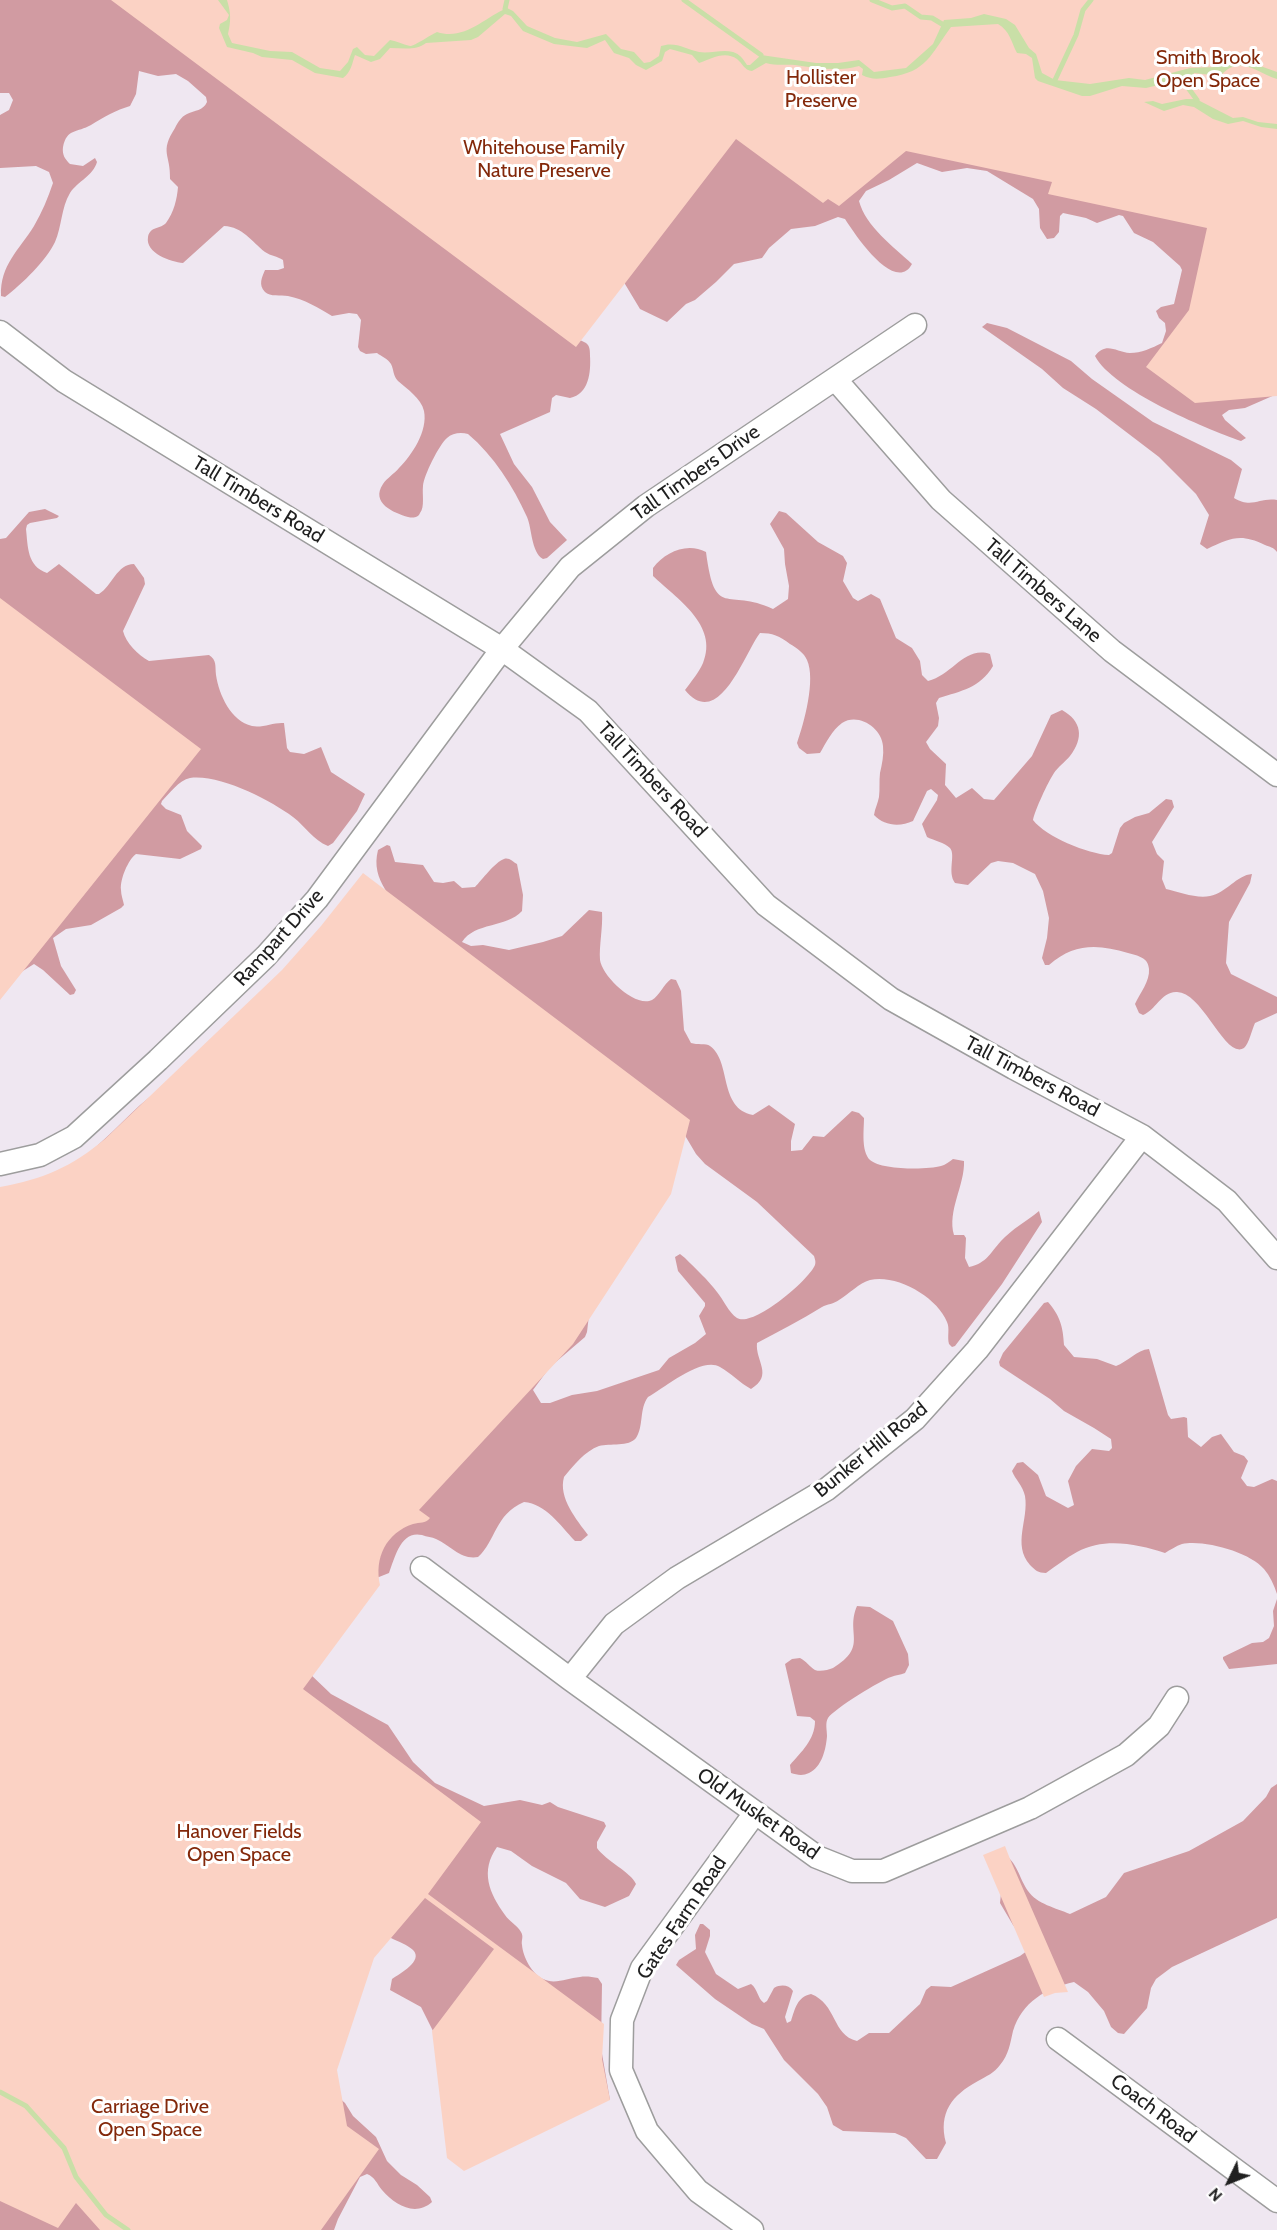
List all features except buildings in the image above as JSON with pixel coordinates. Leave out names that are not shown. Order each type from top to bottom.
[{"type":"street","name":"Tall Timbers Drive","points":[[502,649],[570,567],[646,506],[915,325]]},
{"type":"street","name":"Tall Timbers Road","points":[[0,332],[64,381],[502,649],[588,711],[766,905],[891,999],[1142,1136],[1227,1201],[1277,1258]]},
{"type":"street","name":"Tall Timbers Lane","points":[[836,379],[941,500],[1112,651],[1277,775]]},
{"type":"street","name":"Rampart Drive","points":[[0,1164],[40,1155],[74,1137],[150,1068],[266,956],[317,899],[502,649]]},
{"type":"street","name":"Bunker Hill Road","points":[[570,1679],[614,1624],[677,1578],[827,1489],[915,1419],[977,1350],[1142,1136]]},
{"type":"street","name":"Old Musket Road","points":[[422,1568],[570,1679],[817,1857],[852,1871],[883,1871],[1030,1808],[1126,1755],[1159,1726],[1177,1698]]},
{"type":"street","name":"Gates Farm Road","points":[[752,2230],[698,2191],[647,2131],[621,2070],[622,2020],[642,1968],[755,1813]]},
{"type":"street","name":"Coach Road","points":[[1058,2039],[1277,2202]]},
{"type":"green space","points":[[0,0],[218,0],[1164,111],[1277,394],[1245,408],[1229,410],[1222,415],[1246,438],[1241,441],[1183,417],[1120,382],[1105,369],[1095,356],[1107,348],[1134,353],[1162,343],[1166,331],[1165,323],[1156,311],[1161,307],[1174,304],[1182,270],[1180,266],[1153,242],[1134,233],[1123,216],[1119,215],[1097,223],[1063,213],[1060,216],[1059,232],[1054,238],[1047,239],[1040,228],[1039,209],[1033,199],[987,171],[967,168],[942,172],[917,163],[866,191],[859,201],[874,228],[912,264],[905,272],[896,272],[886,267],[866,248],[845,219],[838,217],[815,226],[791,229],[769,248],[762,258],[734,264],[716,282],[695,300],[686,304],[667,322],[640,309],[625,284],[618,250],[552,328],[588,346],[590,369],[585,387],[576,396],[570,398],[556,395],[552,398],[550,412],[500,434],[514,464],[532,487],[550,522],[567,540],[543,559],[536,551],[529,522],[516,494],[486,452],[468,434],[451,435],[440,447],[424,481],[422,510],[418,516],[412,518],[402,515],[385,506],[379,497],[380,491],[383,484],[414,450],[424,427],[424,411],[417,398],[396,379],[388,361],[377,353],[366,354],[360,351],[358,347],[361,320],[357,314],[332,316],[300,299],[267,294],[261,284],[265,270],[284,268],[283,260],[265,252],[242,232],[231,227],[224,226],[183,263],[166,259],[151,248],[148,243],[149,233],[166,223],[177,196],[178,187],[170,179],[167,154],[170,136],[181,118],[201,109],[207,102],[206,97],[176,74],[158,76],[139,71],[136,94],[130,106],[73,132],[67,137],[63,150],[68,162],[83,166],[95,158],[97,162],[95,167],[70,193],[55,242],[46,257],[19,286],[5,297],[1,296],[7,267],[37,221],[53,183],[49,172],[36,166],[0,168],[0,115],[9,110],[13,100],[9,93],[0,93]]},
{"type":"green space","points":[[111,0],[1277,0],[1277,396],[1195,403],[1146,367],[1189,310],[1207,228],[1048,194],[1052,182],[906,151],[839,206],[828,199],[823,203],[736,139],[576,347]]},
{"type":"green space","points":[[987,323],[1007,328],[1071,361],[1092,379],[1153,422],[1231,460],[1242,469],[1234,498],[1246,503],[1277,500],[1277,552],[1256,541],[1242,538],[1229,540],[1207,549],[1200,544],[1209,515],[1196,494],[1159,457],[982,327]]},
{"type":"green space","points":[[45,509],[59,516],[30,523],[26,529],[32,561],[40,570],[47,573],[59,564],[99,594],[119,571],[134,564],[144,578],[145,584],[123,631],[137,652],[149,661],[209,655],[214,661],[223,699],[238,719],[252,726],[284,723],[287,748],[290,752],[304,754],[321,747],[331,772],[365,794],[357,811],[333,843],[328,846],[283,810],[258,796],[216,780],[190,778],[182,781],[161,804],[166,809],[181,815],[187,831],[202,846],[201,849],[180,859],[136,854],[127,865],[123,875],[121,892],[124,905],[91,925],[66,929],[53,938],[61,966],[76,990],[70,995],[34,964],[10,979],[0,991],[0,539],[6,538],[29,512]]},
{"type":"green space","points":[[779,511],[786,513],[818,542],[843,556],[847,563],[843,581],[853,598],[858,601],[871,594],[880,599],[896,638],[912,648],[920,661],[922,675],[928,681],[945,673],[966,657],[981,653],[990,654],[993,666],[982,679],[969,688],[939,698],[936,703],[938,726],[926,742],[946,764],[945,785],[956,798],[972,788],[984,799],[994,800],[1032,756],[1051,715],[1062,710],[1074,719],[1079,736],[1070,756],[1054,773],[1042,796],[1033,820],[1039,826],[1068,843],[1090,852],[1109,855],[1112,853],[1120,828],[1124,823],[1149,813],[1166,799],[1172,800],[1174,807],[1152,842],[1157,854],[1164,861],[1162,879],[1166,889],[1205,897],[1216,894],[1241,877],[1252,874],[1250,883],[1229,922],[1226,963],[1231,974],[1277,997],[1277,1013],[1255,1023],[1244,1048],[1237,1049],[1229,1044],[1204,1012],[1186,994],[1176,992],[1166,995],[1147,1013],[1143,1015],[1139,1013],[1135,1004],[1146,982],[1149,969],[1145,959],[1139,956],[1107,948],[1087,947],[1077,949],[1045,965],[1042,958],[1049,918],[1043,891],[1035,874],[1013,863],[998,861],[991,863],[968,885],[955,883],[952,874],[952,851],[942,843],[927,837],[922,824],[937,800],[938,795],[931,789],[927,791],[913,821],[892,824],[878,819],[874,815],[879,797],[882,739],[874,728],[855,719],[842,723],[835,729],[820,753],[807,754],[799,748],[797,743],[810,690],[809,668],[802,653],[783,639],[772,634],[760,633],[730,684],[720,695],[709,701],[697,700],[685,690],[703,663],[706,649],[705,636],[693,614],[653,576],[653,568],[664,557],[677,550],[699,549],[706,552],[714,587],[719,595],[773,609],[788,599],[789,586],[784,549],[770,524]]},
{"type":"green space","points":[[0,598],[201,749],[0,1000]]},
{"type":"green space","points":[[387,845],[390,846],[395,862],[423,865],[434,882],[454,881],[462,888],[475,887],[493,867],[504,859],[517,864],[523,895],[522,911],[508,920],[475,931],[462,942],[471,946],[483,945],[509,950],[543,942],[562,936],[589,910],[602,912],[600,960],[602,967],[613,982],[629,995],[645,1001],[655,998],[671,979],[676,980],[681,991],[684,1030],[691,1043],[708,1045],[717,1053],[730,1094],[742,1111],[753,1115],[769,1105],[795,1124],[791,1151],[802,1150],[813,1136],[824,1137],[852,1111],[864,1118],[865,1151],[870,1160],[876,1163],[884,1166],[915,1168],[941,1166],[953,1159],[964,1161],[952,1226],[954,1235],[964,1235],[966,1238],[965,1258],[969,1267],[988,1257],[1005,1237],[1039,1211],[1042,1222],[1002,1284],[955,1346],[952,1347],[949,1344],[948,1324],[942,1313],[925,1296],[904,1284],[881,1279],[870,1280],[837,1301],[757,1343],[762,1373],[758,1384],[751,1389],[724,1369],[712,1365],[694,1369],[648,1397],[643,1407],[640,1428],[633,1441],[594,1448],[580,1459],[564,1477],[566,1501],[588,1535],[581,1541],[575,1541],[546,1511],[524,1502],[514,1507],[501,1520],[489,1543],[478,1557],[461,1554],[433,1538],[422,1535],[409,1537],[400,1546],[389,1573],[369,1581],[308,1672],[331,1694],[388,1725],[413,1762],[435,1783],[484,1806],[520,1800],[542,1805],[550,1802],[558,1807],[604,1822],[606,1826],[597,1842],[597,1848],[629,1875],[636,1884],[629,1896],[605,1907],[580,1899],[566,1883],[532,1866],[511,1851],[497,1847],[488,1873],[491,1890],[505,1915],[522,1934],[524,1955],[539,1977],[548,1981],[582,1977],[598,1978],[602,1984],[601,2048],[610,2100],[439,2043],[421,2007],[390,1990],[392,1979],[413,1963],[416,1954],[408,1946],[391,1938],[385,1824],[330,2090],[376,2137],[387,2161],[401,2175],[417,2185],[430,2197],[432,2202],[419,2209],[399,2204],[367,2174],[360,2177],[334,2230],[0,2230],[0,1622],[86,1155],[159,1090],[589,1315],[585,1337],[550,1367],[533,1390],[541,1403],[550,1403],[572,1395],[597,1391],[659,1370],[669,1358],[706,1334],[699,1316],[705,1303],[678,1271],[675,1257],[680,1254],[710,1283],[734,1316],[745,1319],[767,1310],[780,1301],[803,1281],[815,1265],[814,1256],[757,1202],[705,1164],[696,1154],[680,1127],[412,922],[380,881],[376,861],[378,850]]},
{"type":"green space","points":[[363,873],[690,1120],[671,1194],[573,1344],[419,1510],[430,1518],[404,1528],[389,1540],[379,1565],[380,1585],[303,1689],[481,1822],[428,1894],[604,2024],[602,2059],[610,2100],[464,2171],[447,2158],[432,2031],[494,1949],[425,1898],[374,1958],[337,2070],[347,2126],[379,2149],[321,2230],[100,2230],[76,2203],[58,2228],[0,2201],[0,1187],[44,1176],[80,1157],[105,1139],[282,970]]},
{"type":"green space","points":[[1048,1302],[1060,1322],[1064,1345],[1074,1357],[1097,1359],[1116,1366],[1149,1349],[1168,1415],[1171,1419],[1187,1418],[1188,1437],[1201,1447],[1212,1437],[1221,1434],[1234,1452],[1244,1456],[1248,1461],[1241,1478],[1247,1486],[1254,1487],[1272,1479],[1277,1481],[1277,1594],[1268,1575],[1257,1563],[1226,1548],[1202,1543],[1182,1544],[1165,1553],[1132,1545],[1110,1543],[1088,1547],[1077,1552],[1046,1573],[1037,1571],[1030,1565],[1022,1549],[1025,1496],[1012,1471],[1017,1463],[1023,1462],[1038,1475],[1046,1496],[1068,1508],[1074,1505],[1068,1481],[1076,1466],[1092,1449],[1109,1451],[1112,1448],[1111,1439],[1064,1411],[1000,1366],[999,1362],[1003,1353],[1044,1303]]},
{"type":"green space","points":[[1277,1599],[1277,1664],[1229,1669],[1223,1657],[1252,1643],[1263,1642],[1269,1638],[1274,1626],[1273,1611]]},
{"type":"green space","points":[[857,1606],[870,1607],[893,1621],[908,1654],[909,1665],[905,1673],[878,1683],[832,1714],[827,1720],[826,1746],[817,1767],[804,1775],[791,1773],[790,1765],[810,1740],[815,1721],[810,1717],[797,1716],[785,1664],[792,1659],[800,1658],[815,1670],[822,1671],[833,1668],[844,1660],[853,1646],[853,1624]]},
{"type":"green space","points":[[1277,1784],[1277,1918],[1172,1967],[1156,1979],[1151,1988],[1147,2008],[1124,2034],[1118,2033],[1111,2027],[1104,2011],[1088,1992],[1074,1982],[1054,1988],[1036,1998],[1022,2012],[1017,2021],[1007,2053],[1000,2065],[961,2092],[949,2106],[944,2123],[946,2143],[937,2159],[926,2159],[906,2138],[895,2133],[843,2131],[833,2125],[827,2107],[818,2094],[784,2060],[764,2029],[752,2024],[715,1999],[676,1965],[679,1960],[696,1949],[695,1935],[700,1924],[703,1924],[710,1930],[705,1952],[716,1974],[738,1989],[751,1984],[764,2003],[774,1988],[785,1986],[793,1991],[785,2017],[787,2023],[791,2021],[800,2001],[811,1994],[826,2005],[838,2026],[849,2038],[857,2041],[869,2033],[889,2033],[920,2004],[926,1990],[931,1986],[951,1987],[1020,1956],[1031,1948],[1000,1903],[1005,1855],[1013,1863],[1025,1886],[1036,1899],[1070,1914],[1106,1897],[1124,1873],[1189,1851],[1243,1821]]},
{"type":"green space","points":[[1005,1846],[1068,1992],[1044,1997],[983,1855]]},
{"type":"shaded area","points":[[218,0],[227,0],[230,17],[228,34],[232,43],[270,51],[292,52],[320,68],[340,71],[348,62],[353,49],[357,47],[365,55],[374,56],[390,40],[412,46],[437,32],[447,34],[465,31],[507,8],[527,26],[555,38],[577,42],[606,34],[621,49],[634,52],[644,63],[659,56],[661,46],[671,44],[699,52],[733,52],[739,55],[747,65],[761,55],[816,63],[859,60],[874,72],[906,68],[933,44],[944,20],[971,18],[984,14],[1006,19],[1015,25],[1029,48],[1036,54],[1042,73],[1055,80],[1090,84],[1129,78],[1145,80],[1190,68],[1216,67],[1238,58],[1277,72],[1277,79],[1241,65],[1234,66],[1220,76],[1194,73],[1190,83],[1183,85],[1171,82],[1146,88],[1122,86],[1090,96],[1082,96],[1038,81],[1035,78],[1032,58],[1026,54],[1017,53],[1008,33],[998,24],[951,27],[933,53],[920,66],[902,75],[882,78],[862,75],[863,69],[859,66],[827,69],[766,63],[752,71],[732,56],[718,56],[699,63],[692,55],[670,49],[665,52],[662,61],[646,70],[629,58],[614,53],[605,40],[587,48],[554,44],[523,31],[511,16],[505,14],[478,37],[471,40],[426,43],[422,46],[404,49],[390,48],[380,59],[371,62],[355,55],[350,70],[343,78],[315,73],[292,60],[262,57],[227,47],[219,28],[229,15]]},
{"type":"shaded area","points":[[1196,99],[1233,118],[1243,117],[1258,122],[1277,124],[1277,129],[1243,121],[1228,124],[1213,119],[1194,107],[1183,105],[1164,111],[1144,102],[1153,101],[1162,104]]},
{"type":"waterway","points":[[505,9],[507,0]]},
{"type":"waterway","points":[[684,0],[761,55]]},
{"type":"waterway","points":[[872,0],[892,8],[905,6],[921,17],[932,18],[942,24]]},
{"type":"waterway","points":[[1055,80],[1076,35],[1083,10],[1091,0]]},
{"type":"waterway","points":[[1186,85],[1197,100]]},
{"type":"waterway","points":[[0,2092],[26,2106],[64,2148],[76,2177],[106,2215],[128,2230]]},
{"type":"park label","name":"Smith Brook Open Space","points":[[1208,70]]},
{"type":"park label","name":"Hollister Preserve","points":[[821,90]]},
{"type":"park label","name":"Whitehouse Family Nature Preserve","points":[[544,160]]},
{"type":"park label","name":"Hanover Fields Open Space","points":[[239,1844]]},
{"type":"park label","name":"Carriage Drive Open Space","points":[[150,2118]]}]
